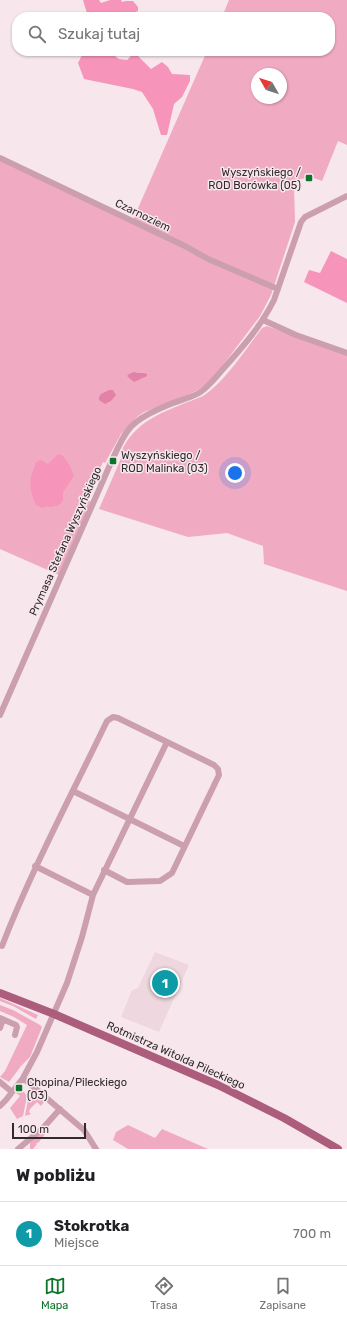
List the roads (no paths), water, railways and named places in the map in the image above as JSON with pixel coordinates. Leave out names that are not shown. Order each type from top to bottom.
[{"type":"main road","name":"Rotmistrza Witolda Pileckiego","points":[[0,993],[54,1014],[218,1085],[284,1118],[338,1149]]},
{"type":"street","name":"Czarnoziem","points":[[0,158],[159,233],[208,259],[278,289]]},
{"type":"street","points":[[347,196],[305,217],[301,222],[274,300],[263,320],[296,335],[347,353]]},
{"type":"street","name":"Prymasa Stefana Wyszyńskiego","points":[[0,715],[115,454],[128,430],[147,415],[199,393],[240,350],[263,320]]},
{"type":"street","points":[[2,946],[35,866],[107,721],[113,717],[118,718],[214,765],[218,769],[219,775],[172,873],[160,881],[127,882],[104,870]]},
{"type":"street","points":[[0,1106],[23,1078],[38,1052],[67,983],[93,895],[167,742]]},
{"type":"street","points":[[73,792],[184,846]]},
{"type":"street","points":[[35,866],[93,895]]},
{"type":"street","points":[[0,1028],[2,1018],[16,1025],[15,1035]]},
{"type":"street","points":[[23,1078],[84,1130],[96,1149]]},
{"type":"street","points":[[0,1082],[12,1092]]},
{"type":"street","points":[[18,1149],[43,1128],[60,1109]]},
{"type":"place","name":"Wyszyńskiego / ROD Borówka (05)","points":[[309,178]]},
{"type":"place","name":"Wyszyńskiego / ROD Malinka (03)","points":[[113,461]]},
{"type":"place","name":"Stokrotka","points":[[165,983]]},
{"type":"place","name":"Chopina/Pileckiego (03)","points":[[19,1088]]}]
